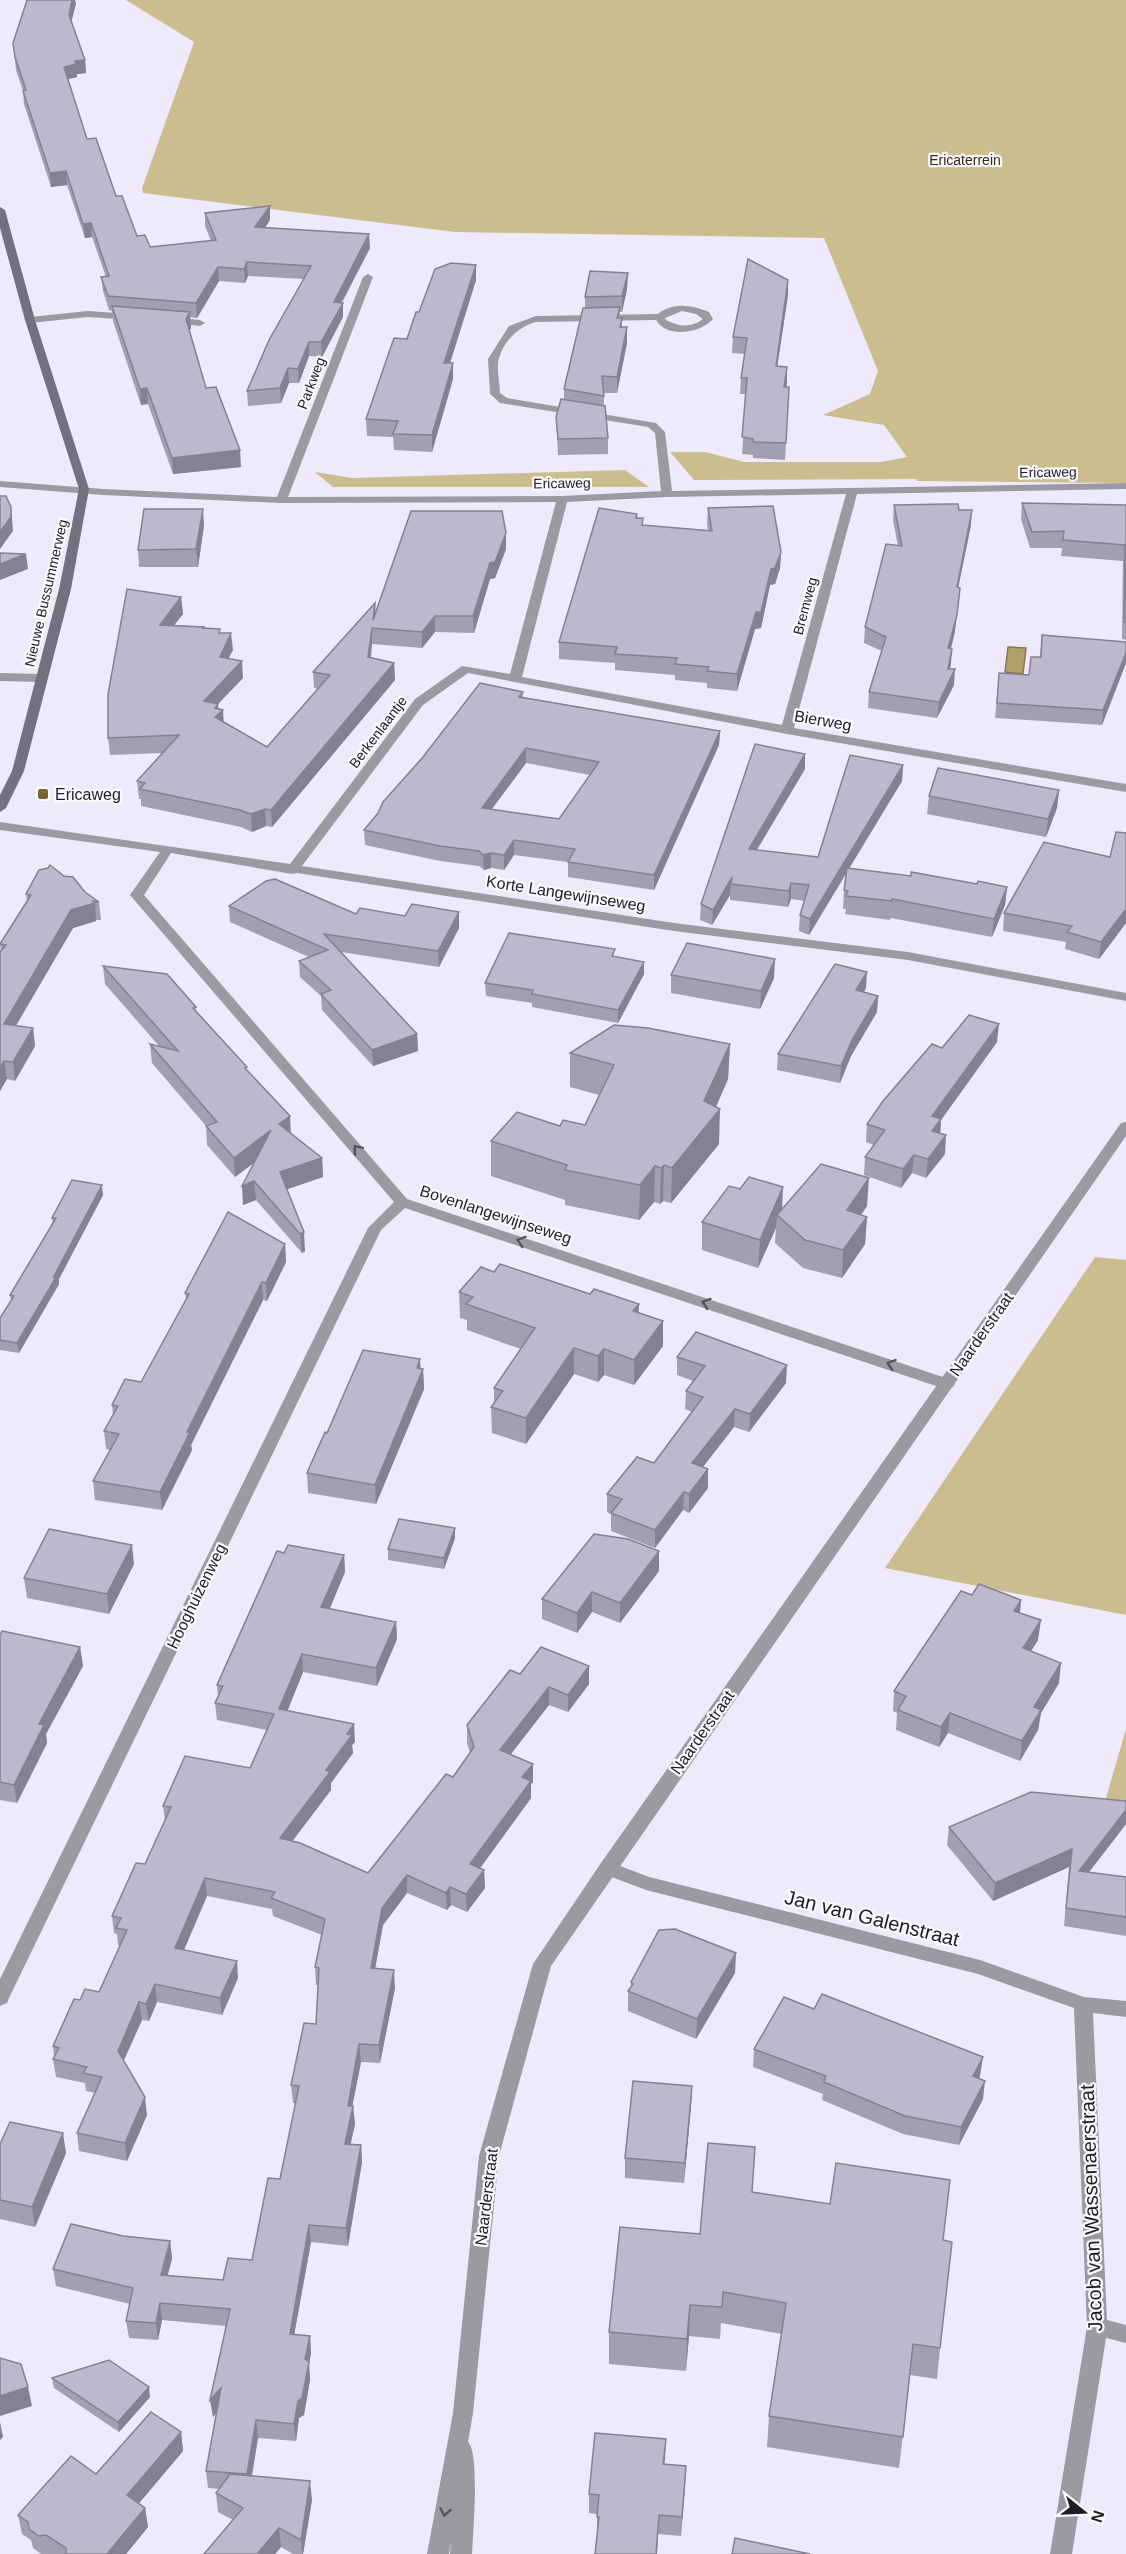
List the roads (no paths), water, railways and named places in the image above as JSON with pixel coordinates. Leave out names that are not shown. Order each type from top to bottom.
[{"type":"main road","name":"Nieuwe Bussummerweg","points":[[0,210],[30,320],[84,489],[65,589],[18,771],[0,808]]},
{"type":"street","name":"Parkweg","points":[[281,500],[368,277]]},
{"type":"street","points":[[30,320],[88,314],[200,323]]},
{"type":"street","points":[[660,317],[536,319],[524,322],[513,328],[493,359],[495,394],[504,401],[652,425],[660,432],[667,494]]},
{"type":"street","name":"Ericaweg","points":[[0,484],[281,500],[562,499],[667,494],[1126,486]]},
{"type":"street","name":"Bremweg","points":[[787,730],[852,491]]},
{"type":"street","points":[[515,679],[562,499]]},
{"type":"street","name":"Berkenlaantje","points":[[292,870],[419,702],[466,669],[515,679]]},
{"type":"street","points":[[0,676],[41,678]]},
{"type":"street","name":"Bierweg","points":[[515,679],[787,730],[1126,788]]},
{"type":"street","name":"Korte Langewijnseweg","points":[[0,826],[168,849],[292,870],[674,927],[908,956],[1126,997]]},
{"type":"street","name":"Bovenlangewijnseweg","points":[[168,849],[137,895],[402,1202],[947,1384]]},
{"type":"street","name":"Naarderstraat","points":[[438,2554],[463,2413],[489,2156],[542,1964],[606,1868],[1126,1126]]},
{"type":"street","name":"Hooghuizenweg","points":[[0,1998],[375,1228],[402,1202]]},
{"type":"street","name":"Jan van Galenstraat","points":[[606,1868],[646,1883],[980,1967],[1083,2004],[1126,2009]]},
{"type":"street","name":"Jacob van Wassenaerstraat","points":[[1061,2554],[1097,2327],[1083,2004]]},
{"type":"street","points":[[1097,2327],[1126,2334]]},
{"type":"street","name":"Naarderstraat","points":[[461,2554],[464,2503],[463,2413]]},
{"type":"place","name":"Ericaweg","points":[[43,794]]},
{"type":"park label","name":"Ericaterrein","points":[[965,160]]}]
